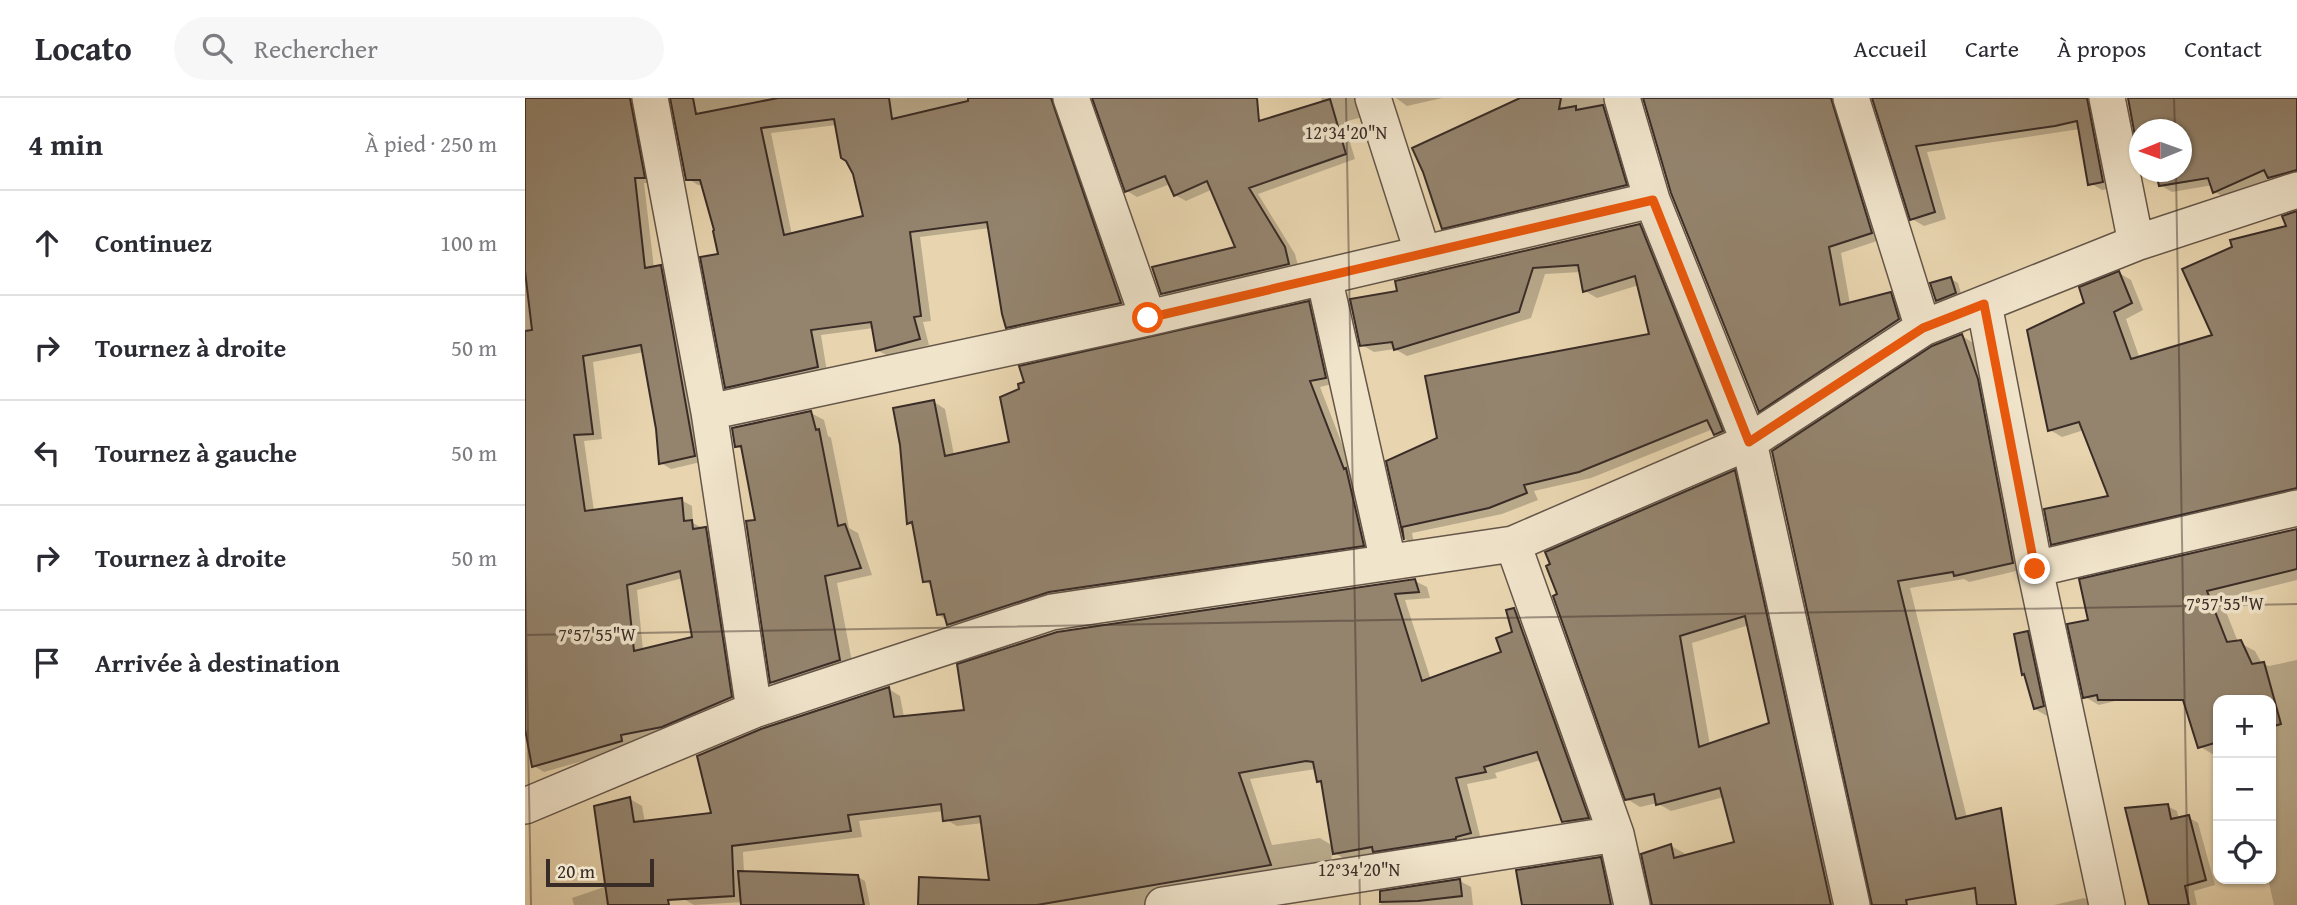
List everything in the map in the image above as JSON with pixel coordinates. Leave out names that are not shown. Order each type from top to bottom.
[{"type":"street","points":[[650,98],[709,412],[754,709]]},
{"type":"street","points":[[1071,98],[1148,318]]},
{"type":"street","points":[[1373,98],[1423,254]]},
{"type":"street","points":[[1622,98],[1653,200],[1749,442],[1852,905]]},
{"type":"street","points":[[1851,98],[1923,328]]},
{"type":"street","points":[[2107,98],[2136,243]]},
{"type":"street","points":[[525,806],[754,709],[1052,612],[1514,544],[1749,442],[1923,328],[2136,243],[2297,190]]},
{"type":"street","points":[[709,412],[1148,318],[1653,200]]},
{"type":"street","points":[[1324,277],[1388,561]]},
{"type":"street","points":[[1984,304],[2035,569],[2107,905]]},
{"type":"street","points":[[2035,569],[2297,508]]},
{"type":"street","points":[[1514,544],[1616,834],[1632,905]]},
{"type":"street","points":[[1163,905],[1198,902],[1616,834]]},
{"type":"building","points":[[525,98],[630,98],[645,178],[635,178],[645,268],[661,265],[695,456],[659,464],[656,429],[641,345],[583,356],[593,434],[574,435],[585,511],[682,498],[684,521],[692,520],[693,529],[706,527],[732,697],[662,727],[621,735],[622,741],[532,767],[525,729],[525,331],[532,330],[525,271]],"holes":[[[680,571],[692,637],[634,651],[627,585]]]},
{"type":"building","points":[[670,98],[693,98],[696,114],[778,98],[889,98],[892,119],[968,101],[968,98],[1051,98],[1121,303],[1006,328],[987,222],[910,232],[921,316],[914,317],[920,339],[876,351],[871,322],[811,330],[818,367],[725,388],[700,257],[718,254],[714,230],[700,180],[686,180]],"holes":[[[834,119],[841,158],[846,161],[853,174],[863,216],[784,235],[761,128]]]},
{"type":"building","points":[[1092,98],[1257,98],[1259,121],[1330,99],[1346,154],[1249,188],[1285,247],[1289,264],[1161,294],[1152,267],[1235,247],[1207,181],[1174,196],[1165,176],[1125,192]]},
{"type":"building","points":[[1520,98],[1561,98],[1559,109],[1576,106],[1576,110],[1603,105],[1627,185],[1442,229],[1412,148]]},
{"type":"building","points":[[1643,98],[1831,98],[1872,233],[1829,247],[1840,305],[1891,292],[1899,319],[1759,412],[1671,193]]},
{"type":"building","points":[[1872,98],[2087,98],[2103,182],[2088,185],[2077,121],[1916,146],[1935,212],[1910,220]]},
{"type":"building","points":[[2128,98],[2297,98],[2297,170],[2268,178],[2264,170],[2213,193],[2208,178],[2192,181],[2192,119],[2132,119]]},
{"type":"building","points":[[2158,182],[2184,182],[2159,186]]},
{"type":"building","points":[[2297,211],[2297,488],[2051,545],[2044,509],[2108,496],[2079,422],[2048,431],[2027,330],[2084,303],[2079,287],[2119,271],[2132,303],[2114,312],[2131,359],[2212,335],[2182,269],[2232,247],[2230,240],[2286,226],[2282,216]]},
{"type":"building","points":[[1640,224],[1723,431],[1714,435],[1707,420],[1579,472],[1524,485],[1527,493],[1489,508],[1402,527],[1404,540],[1386,461],[1437,438],[1425,376],[1649,334],[1635,276],[1583,292],[1578,265],[1533,268],[1519,312],[1394,350],[1392,342],[1360,346],[1350,299],[1397,291],[1395,281]]},
{"type":"building","points":[[1951,277],[1956,293],[1936,301],[1930,283]]},
{"type":"building","points":[[1309,301],[1326,378],[1310,381],[1344,469],[1346,468],[1364,546],[1049,592],[947,625],[944,614],[937,615],[930,581],[923,582],[912,522],[907,524],[900,445],[893,408],[934,400],[945,456],[1009,442],[1000,397],[1019,389],[1018,384],[1024,382],[1019,366]]},
{"type":"building","points":[[1962,334],[1978,379],[2013,563],[1954,576],[1953,572],[1898,581],[1956,819],[2001,808],[2016,905],[1977,905],[1975,888],[1906,900],[1907,905],[1872,905],[1772,451],[1932,346]]},
{"type":"building","points":[[811,411],[816,430],[819,429],[838,526],[845,524],[861,568],[825,576],[840,660],[770,683],[746,521],[755,520],[741,446],[735,447],[732,428]]},
{"type":"building","points":[[1735,470],[1831,905],[1652,905],[1641,854],[1671,844],[1674,858],[1734,842],[1720,788],[1656,805],[1654,794],[1625,800],[1553,596],[1557,594],[1546,566],[1550,564],[1545,552]],"holes":[[[1745,616],[1769,723],[1699,747],[1680,636]]]},
{"type":"building","points":[[2297,529],[2297,569],[2207,591],[2227,642],[2241,640],[2252,664],[2264,662],[2273,695],[2213,695],[2213,744],[2198,748],[2183,700],[2098,700],[2097,695],[2083,698],[2067,624],[2088,620],[2079,579]]},
{"type":"building","points":[[1415,579],[1419,592],[1395,594],[1422,681],[1501,652],[1496,638],[1512,632],[1506,610],[1514,608],[1589,818],[1562,822],[1537,752],[1484,767],[1486,772],[1456,778],[1471,833],[1456,839],[1373,852],[1372,847],[1333,854],[1321,781],[1317,782],[1313,762],[1306,761],[1239,773],[1271,865],[1037,905],[918,905],[919,877],[989,880],[980,816],[943,821],[941,804],[848,815],[851,831],[732,846],[734,896],[668,900],[669,905],[608,905],[594,806],[630,797],[634,822],[711,813],[697,756],[761,729],[889,687],[894,717],[964,710],[957,664],[1057,632]]},
{"type":"building","points":[[2028,631],[2044,706],[2034,709],[2024,674],[2022,675],[2014,634]]},
{"type":"building","points":[[2276,706],[2281,724],[2276,726]]},
{"type":"building","points":[[2168,804],[2171,819],[2189,815],[2206,880],[2185,886],[2189,905],[2149,905],[2125,808]]},
{"type":"building","points":[[1601,857],[1611,905],[1522,905],[1516,870]]},
{"type":"building","points":[[738,871],[858,875],[864,905],[741,905]]},
{"type":"building","points":[[1460,879],[1462,896],[1380,902],[1380,891]]},
{"type":"route","points":[[1148,318],[1653,200],[1749,442],[1923,328],[1984,304],[2035,569]]}]
